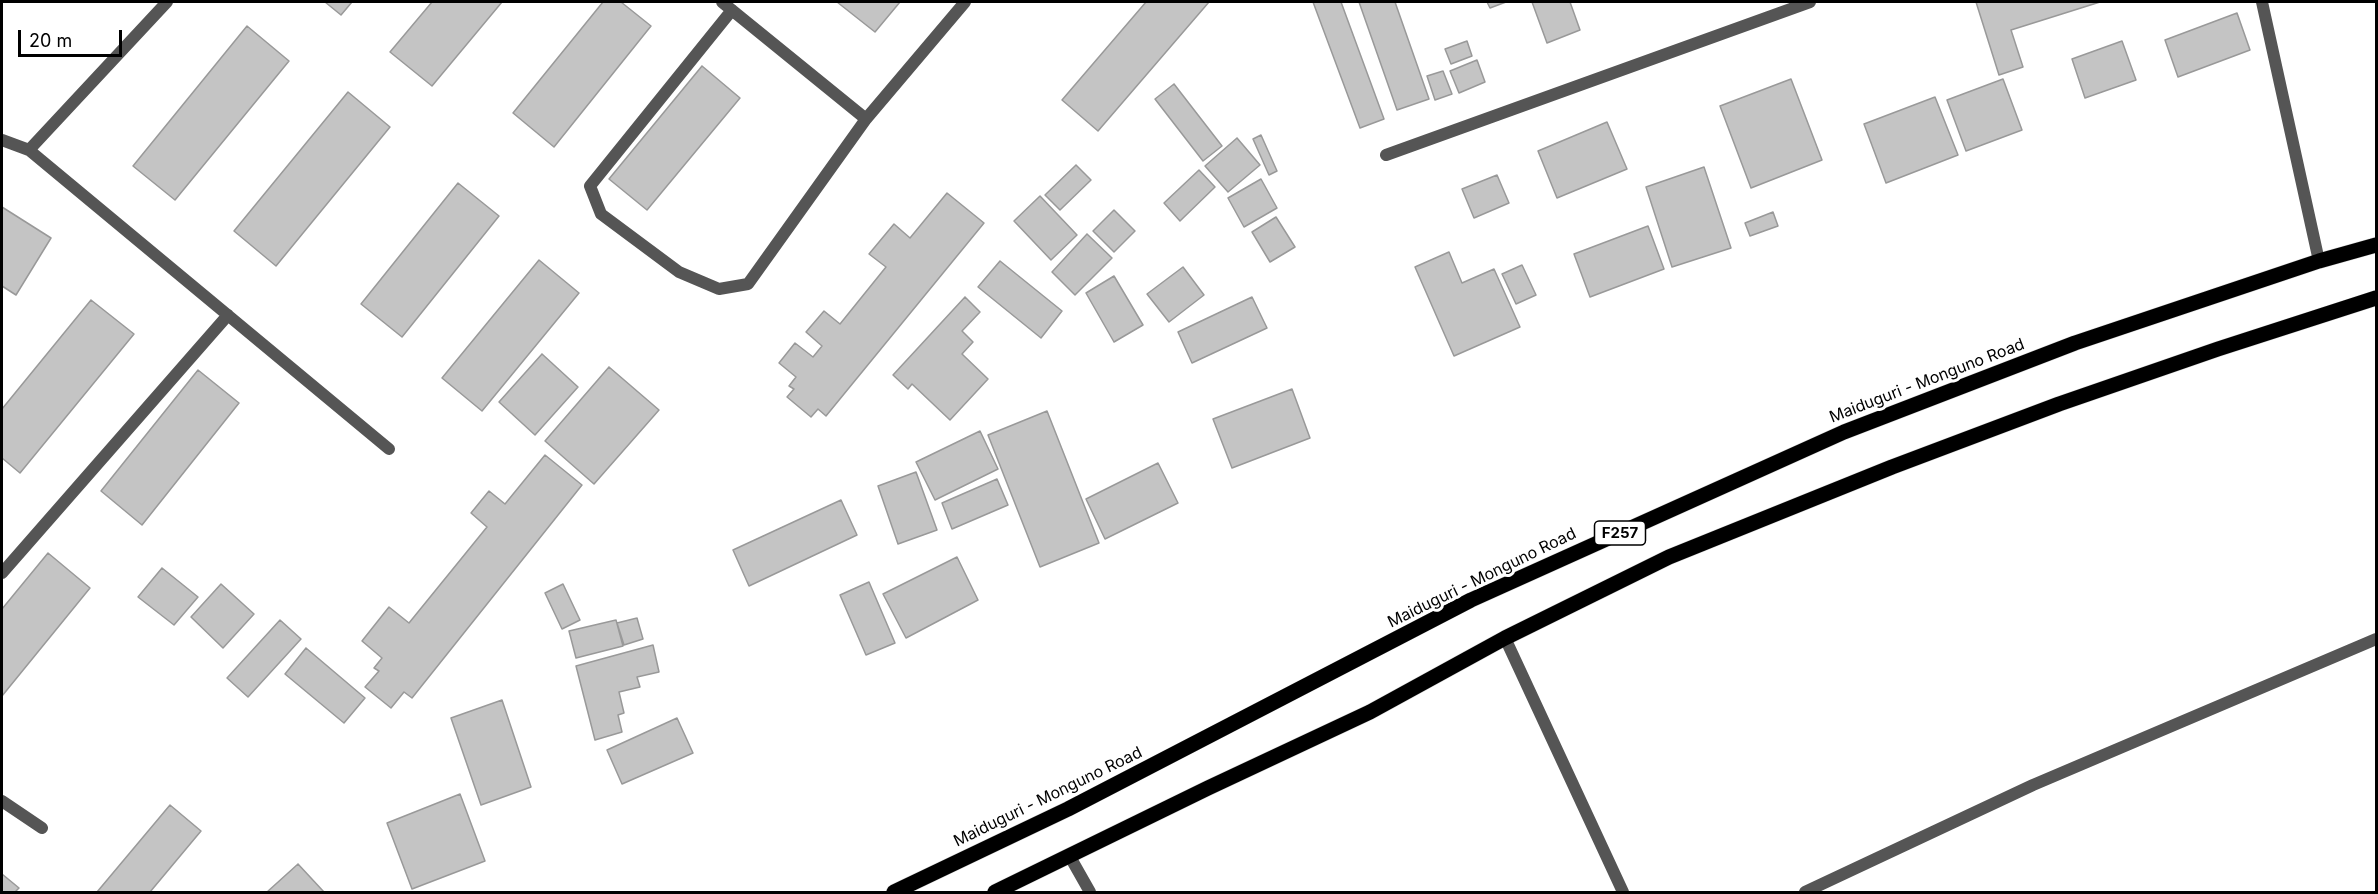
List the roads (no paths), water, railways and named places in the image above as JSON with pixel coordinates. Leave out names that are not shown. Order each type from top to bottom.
[{"type":"main road","name":"Maiduguri - Monguno Road","points":[[894,892],[1068,809],[1471,600],[1844,432],[2075,343],[2319,261],[2376,245]]},
{"type":"main road","name":"F257","points":[[996,892],[1370,712],[1505,638],[1669,557],[1892,467],[2059,404],[2376,298]]},
{"type":"street","points":[[29,150],[167,2]]},
{"type":"street","points":[[723,2],[866,118]]},
{"type":"street","points":[[732,10],[590,186],[601,214],[679,272],[719,290],[748,284],[866,118],[964,2]]},
{"type":"street","points":[[1386,155],[1810,2]]},
{"type":"street","points":[[2262,2],[2319,261]]},
{"type":"street","points":[[2,140],[29,150],[389,448]]},
{"type":"street","points":[[2,573],[228,315]]},
{"type":"street","points":[[1505,638],[1623,892]]},
{"type":"street","points":[[1805,892],[2033,785],[2376,639]]},
{"type":"street","points":[[2,801],[42,828]]},
{"type":"street","points":[[1069,855],[1090,892]]}]
